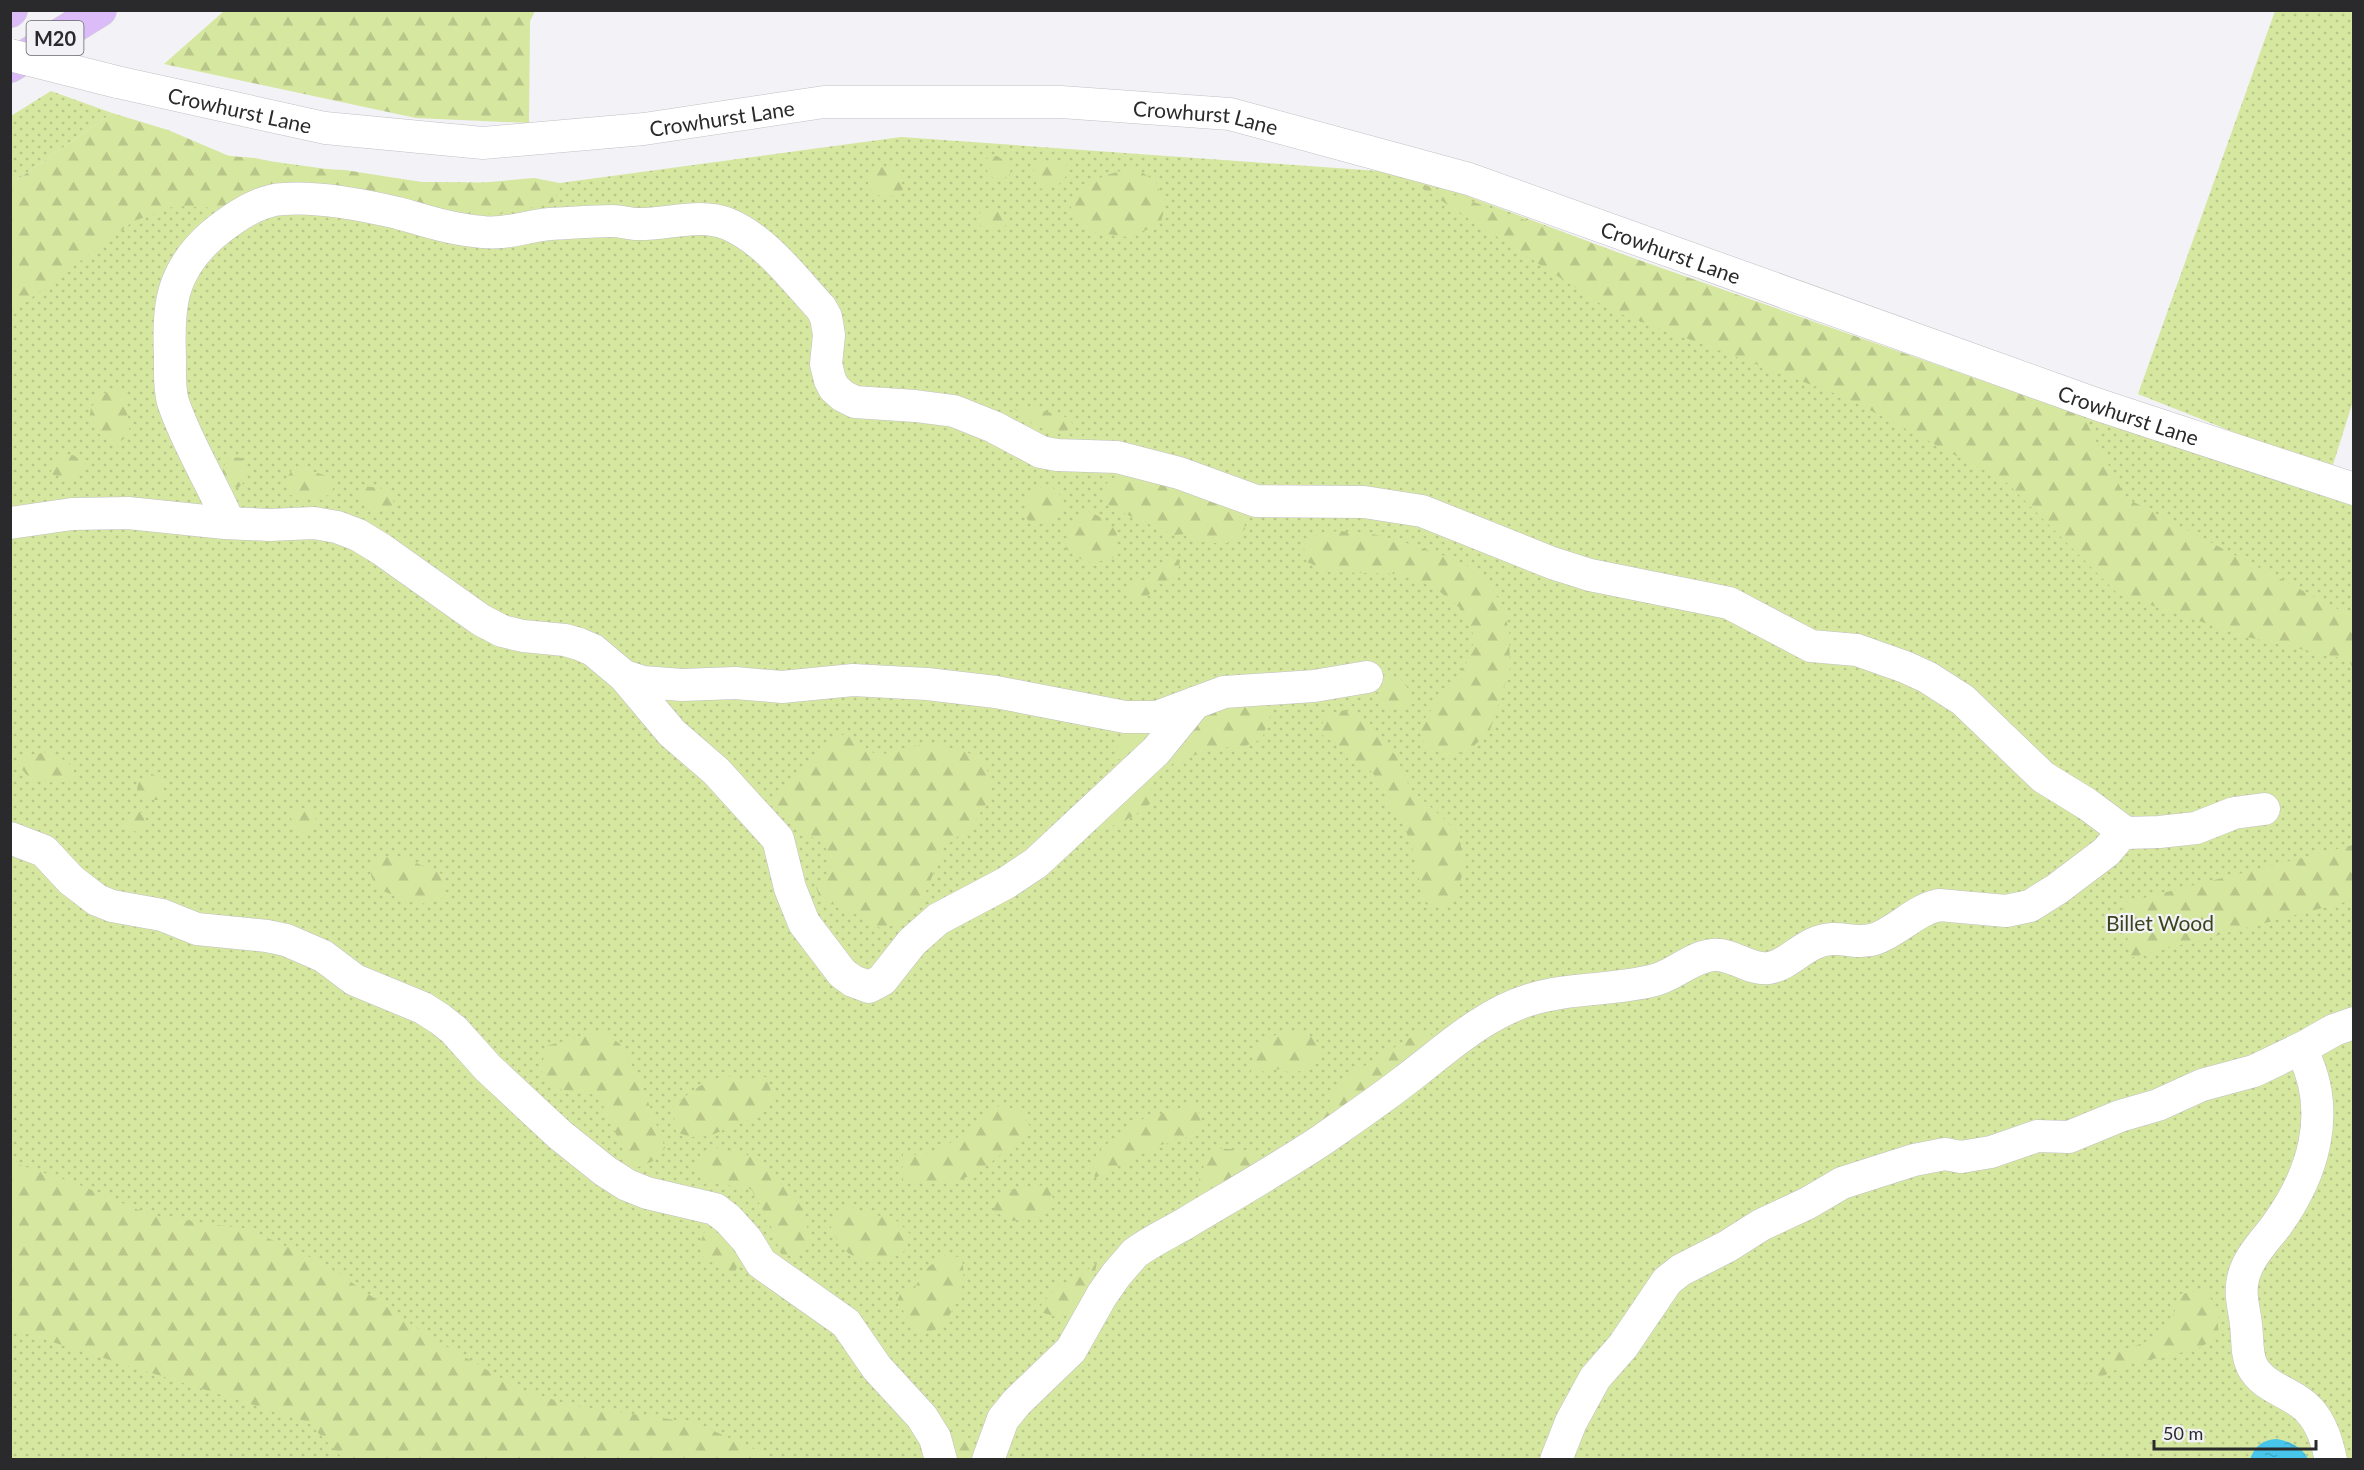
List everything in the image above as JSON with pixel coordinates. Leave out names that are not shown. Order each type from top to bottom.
[{"type":"highway","name":"M20","points":[[10,66],[100,10]]},
{"type":"street","name":"Crowhurst Lane","points":[[10,55],[117,82],[325,128],[483,143],[644,129],[824,102],[1061,102],[1230,114],[1469,179],[2096,404],[2354,489]]},
{"type":"street","points":[[226,516],[182,427],[172,398],[168,329],[169,308],[184,266],[196,250],[220,228],[240,215],[262,204],[291,198],[376,209],[440,226],[487,233],[547,225],[594,222],[636,224],[710,220],[725,223],[752,237],[821,308],[826,317],[829,335],[826,364],[830,380],[834,388],[843,396],[855,402],[954,411],[994,427],[1041,452],[1057,455],[1117,457],[1179,473],[1256,501],[1364,502],[1422,511],[1534,557],[1590,575],[1729,603],[1811,646],[1857,650],[1905,667],[1938,683],[1974,709],[2043,777],[2087,804],[2126,833],[2196,828],[2234,813],[2264,809]]},
{"type":"street","points":[[10,523],[72,514],[128,513],[225,523],[270,525],[314,523],[337,527],[358,535],[381,549],[481,620],[502,631],[523,636],[566,640],[593,650],[624,676],[672,732],[716,771],[778,839],[790,888],[804,923],[842,973],[853,981],[869,987],[882,980],[912,942],[938,919],[1006,884],[1036,863],[1156,751],[1195,703]]},
{"type":"street","points":[[624,676],[643,681],[682,685],[735,683],[782,687],[853,680],[927,684],[996,692],[1125,717],[1157,717],[1230,692],[1314,686],[1367,677]]},
{"type":"street","points":[[10,838],[44,852],[77,886],[97,900],[112,906],[162,915],[197,929],[286,940],[323,956],[355,980],[423,1008],[454,1030],[508,1087],[560,1135],[605,1172],[647,1193],[715,1209],[728,1219],[747,1240],[761,1263],[846,1323],[877,1368],[922,1417],[935,1437],[941,1460]]},
{"type":"street","points":[[988,1460],[1003,1419],[1017,1402],[1071,1350],[1102,1295],[1135,1253],[1312,1146],[1404,1081],[1473,1028],[1499,1013],[1526,1001],[1554,993],[1636,985],[1658,980],[1693,961],[1711,955],[1729,956],[1756,967],[1768,968],[1782,964],[1812,944],[1827,939],[1873,940],[1930,907],[1939,905],[2006,911],[2030,906],[2106,852],[2118,838]]},
{"type":"street","points":[[1556,1460],[1571,1422],[1595,1378],[1623,1346],[1667,1281],[1681,1270],[1728,1246],[1761,1225],[1808,1203],[1842,1183],[1914,1160],[1945,1154],[1961,1157],[1991,1152],[2037,1136],[2069,1137],[2121,1116],[2158,1105],[2202,1085],[2254,1071],[2306,1046],[2334,1029],[2354,1023]]},
{"type":"street","points":[[2304,1055],[2311,1071],[2317,1097],[2317,1129],[2313,1156],[2287,1209],[2245,1269],[2242,1286],[2243,1306],[2247,1352],[2252,1367],[2263,1380],[2308,1408],[2319,1422],[2331,1460]]},
{"type":"green space","points":[[224,11],[535,11],[530,21],[529,123],[416,118],[164,64]]},
{"type":"green space","points":[[2275,11],[2353,11],[2354,398],[2331,471],[2138,394]]},
{"type":"green space","points":[[51,91],[112,113],[11,184],[11,116]]},
{"type":"green space","points":[[112,113],[168,130],[229,156],[255,158],[301,168],[345,170],[421,182],[479,183],[534,178],[560,183],[554,202],[513,212],[470,215],[282,188],[221,208],[175,206],[134,221],[11,313],[11,184]]},
{"type":"green space","points":[[901,137],[1406,173],[1934,371],[2083,416],[2353,503],[2353,1459],[11,1460],[11,203],[129,142],[421,182],[560,183]]},
{"type":"green space","points":[[997,156],[1011,165],[1010,175],[999,181],[988,175],[985,159]]},
{"type":"green space","points":[[1065,161],[1069,173],[1057,186],[1041,189],[1031,176],[1038,164]]},
{"type":"green space","points":[[899,166],[903,190],[887,198],[871,193],[866,174],[874,168]]},
{"type":"green space","points":[[1136,168],[1156,182],[1165,207],[1160,225],[1127,237],[1094,232],[1077,220],[1069,203],[1084,188],[1099,178]]},
{"type":"green space","points":[[1408,179],[2083,416],[2126,498],[2353,617],[2353,669],[2349,660],[2247,637],[2118,594],[2006,482],[1847,398],[1610,310]]},
{"type":"green space","points":[[982,210],[1000,212],[1010,224],[995,229],[974,224]]},
{"type":"green space","points":[[124,389],[130,435],[114,445],[98,433],[89,420],[91,408],[100,394]]},
{"type":"green space","points":[[1027,406],[1069,418],[1073,425],[1064,433],[1037,426],[1015,409]]},
{"type":"green space","points":[[73,455],[87,464],[83,474],[73,480],[50,474],[56,457]]},
{"type":"green space","points":[[231,457],[242,458],[248,468],[246,480],[238,488],[230,486],[221,478],[224,466]]},
{"type":"green space","points":[[293,468],[305,469],[330,477],[334,493],[312,498],[290,495],[286,480]]},
{"type":"green space","points":[[1136,472],[1243,511],[1245,529],[1228,543],[1207,543],[1185,534],[1174,535],[1114,509],[1100,498],[1105,486],[1113,478]]},
{"type":"green space","points":[[363,486],[386,489],[394,493],[393,508],[378,511],[366,508],[359,497]]},
{"type":"green space","points":[[1051,486],[1061,496],[1062,510],[1054,519],[1032,526],[1025,516],[1026,497],[1040,488]]},
{"type":"green space","points":[[1087,511],[1103,518],[1114,528],[1118,541],[1113,558],[1088,562],[1066,549],[1073,522]]},
{"type":"green space","points":[[1340,531],[1373,534],[1445,556],[1480,572],[1502,604],[1509,631],[1510,668],[1490,730],[1471,749],[1448,757],[1425,746],[1420,725],[1467,662],[1475,638],[1461,609],[1434,587],[1399,574],[1330,572],[1307,562],[1304,548],[1318,533]]},
{"type":"green space","points":[[1167,556],[1180,560],[1178,573],[1156,587],[1145,599],[1132,600],[1129,588],[1139,581],[1151,578]]},
{"type":"green space","points":[[1387,675],[1401,680],[1408,690],[1410,700],[1402,709],[1381,709],[1377,697]]},
{"type":"green space","points":[[1258,704],[1270,716],[1262,739],[1241,748],[1221,747],[1185,758],[1170,772],[1196,727],[1210,713],[1228,706]]},
{"type":"green space","points":[[1345,710],[1369,722],[1396,756],[1410,788],[1459,833],[1464,867],[1457,894],[1444,905],[1423,904],[1416,859],[1403,822],[1389,805],[1383,787],[1371,771],[1352,763],[1335,744],[1321,734],[1324,715]]},
{"type":"green space","points":[[1128,731],[1152,734],[1127,758],[1115,760],[1118,744]]},
{"type":"green space","points":[[848,733],[874,753],[880,754],[932,745],[983,758],[993,786],[985,806],[971,827],[944,847],[921,904],[904,923],[880,928],[841,906],[821,902],[815,884],[828,878],[831,859],[822,841],[794,828],[774,805],[776,792],[809,761],[822,745]]},
{"type":"green space","points":[[46,752],[61,758],[74,768],[73,781],[42,782],[23,771],[19,764],[28,756]]},
{"type":"green space","points":[[151,773],[161,780],[165,792],[159,800],[148,800],[137,795],[139,781]]},
{"type":"green space","points":[[1150,786],[1152,802],[1146,807],[1126,820],[1097,830],[1102,816],[1137,787]]},
{"type":"green space","points":[[301,808],[312,810],[316,819],[310,831],[301,833],[295,828],[290,816]]},
{"type":"green space","points":[[133,810],[143,813],[146,822],[142,833],[129,830],[122,823]]},
{"type":"green space","name":"Billet Wood","points":[[2353,845],[2353,900],[2130,958],[2123,903]]},
{"type":"green space","points":[[385,856],[402,857],[442,874],[445,897],[418,905],[376,888],[371,875],[373,862]]},
{"type":"green space","points":[[602,1031],[620,1044],[640,1080],[665,1148],[653,1161],[638,1167],[626,1156],[599,1097],[586,1092],[555,1089],[541,1070],[546,1046]]},
{"type":"green space","points":[[1421,1031],[1432,1035],[1430,1046],[1319,1123],[1340,1081]]},
{"type":"green space","points":[[1281,1032],[1300,1033],[1315,1038],[1322,1051],[1313,1066],[1292,1074],[1281,1069],[1251,1073],[1253,1057],[1258,1047]]},
{"type":"green space","points":[[728,1076],[741,1080],[766,1077],[774,1099],[762,1114],[709,1136],[690,1137],[676,1132],[673,1107],[705,1083]]},
{"type":"green space","points":[[1002,1104],[1021,1113],[1031,1128],[995,1159],[975,1173],[950,1183],[902,1182],[903,1154],[923,1155],[941,1150]]},
{"type":"green space","points":[[1195,1104],[1202,1123],[1183,1140],[1160,1145],[1095,1178],[1093,1160],[1101,1148],[1143,1119]]},
{"type":"green space","points":[[716,1148],[744,1153],[787,1184],[804,1212],[810,1241],[796,1255],[781,1254],[769,1221],[751,1189],[713,1183],[695,1166],[702,1151]]},
{"type":"green space","points":[[1215,1148],[1254,1151],[1264,1164],[1199,1202],[1198,1186],[1201,1173]]},
{"type":"green space","points":[[11,1162],[75,1183],[153,1216],[248,1229],[325,1264],[430,1337],[520,1389],[570,1405],[696,1423],[776,1459],[343,1459],[308,1422],[11,1329]]},
{"type":"green space","points":[[1046,1185],[1054,1200],[1042,1215],[1013,1221],[993,1211],[999,1196],[1013,1189]]},
{"type":"green space","points":[[848,1207],[897,1221],[911,1235],[903,1252],[890,1259],[866,1260],[846,1251],[829,1223]]},
{"type":"green space","points":[[707,1226],[725,1238],[739,1260],[735,1273],[704,1259],[701,1241]]},
{"type":"green space","points":[[944,1256],[961,1257],[963,1276],[960,1293],[943,1327],[920,1335],[897,1302],[900,1294],[915,1288],[924,1270]]},
{"type":"green space","points":[[1097,1262],[1091,1292],[1079,1311],[1058,1317],[1036,1311],[1058,1286],[1077,1279]]},
{"type":"green space","points":[[2206,1290],[2218,1312],[2218,1337],[2197,1349],[2126,1365],[2084,1385],[2117,1353],[2155,1338],[2171,1323],[2180,1294]]},
{"type":"green space","points":[[954,1432],[967,1435],[974,1447],[975,1459],[954,1459],[949,1446]]},
{"type":"water","points":[[2277,1439],[2295,1446],[2308,1459],[2250,1459],[2260,1444]]}]
